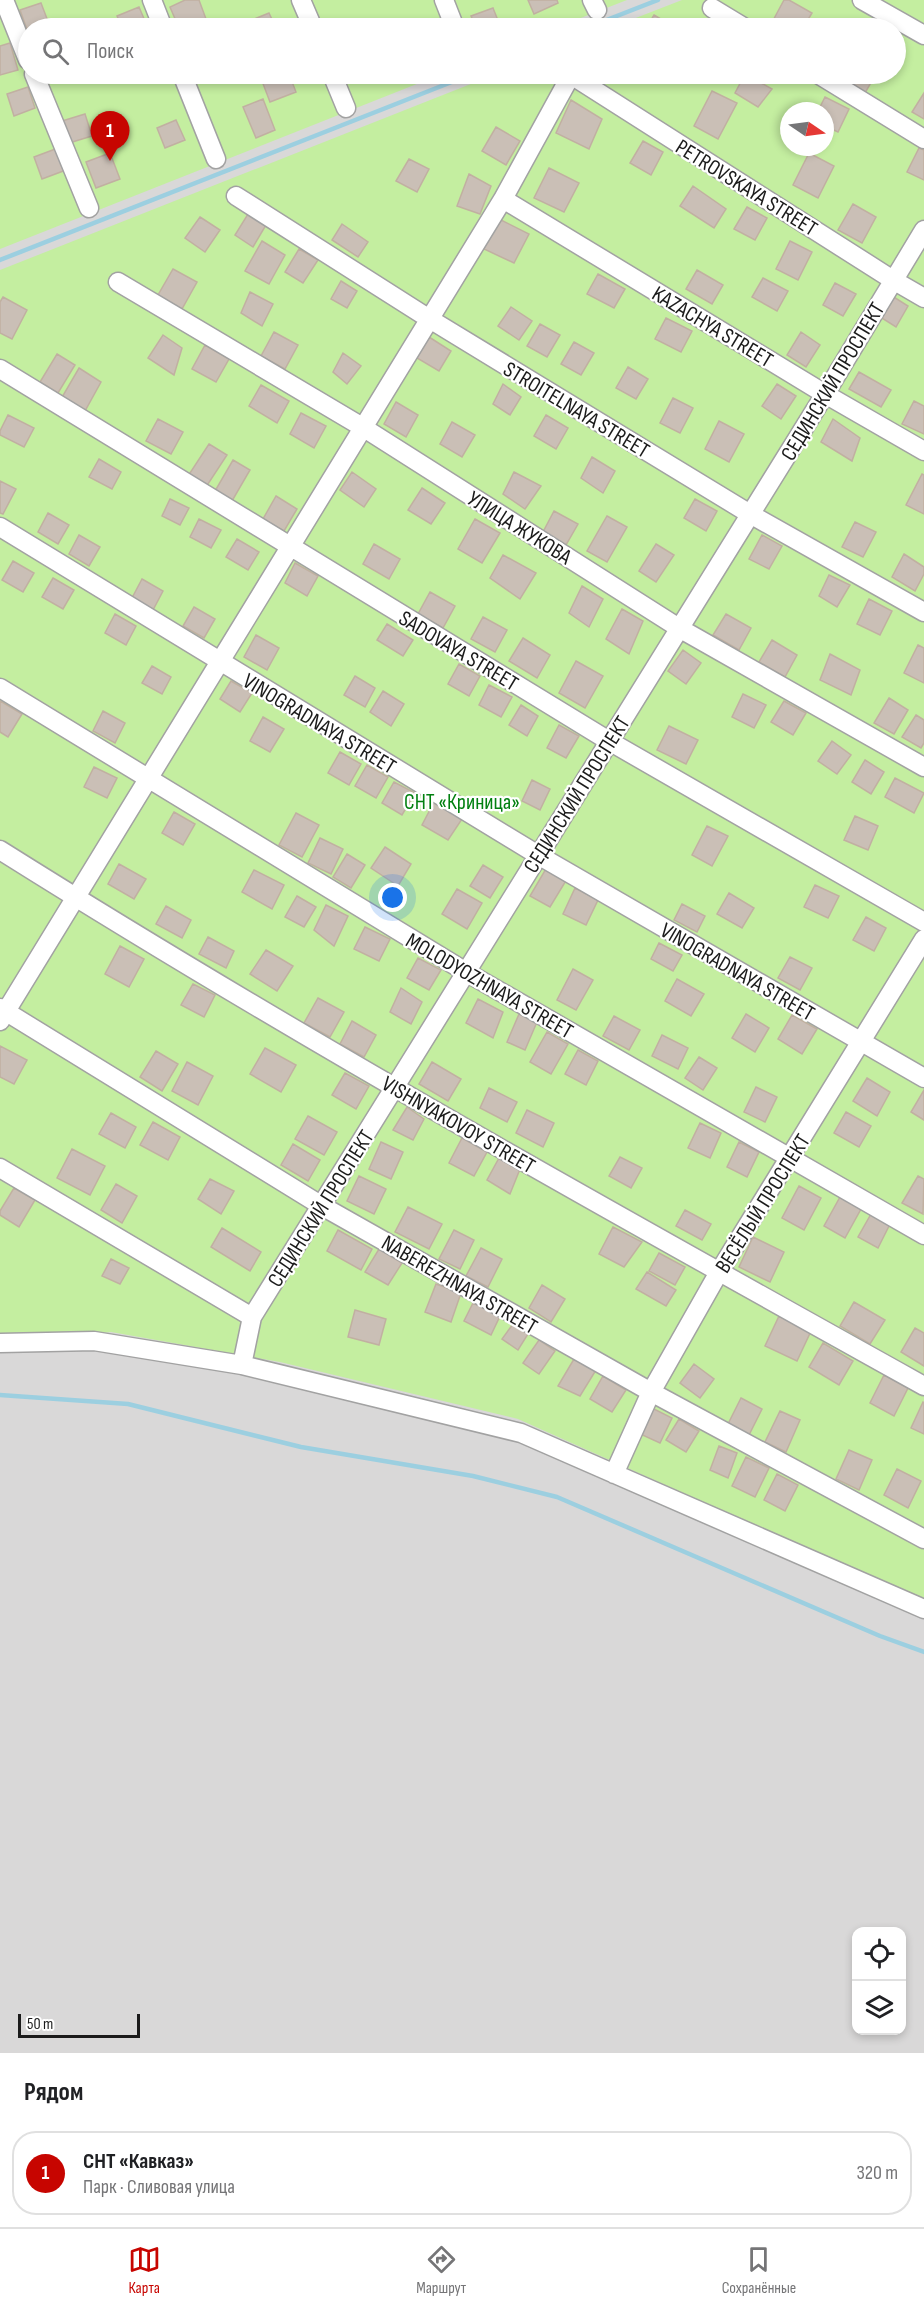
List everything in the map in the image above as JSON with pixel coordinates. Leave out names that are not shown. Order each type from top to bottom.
[{"type":"street","points":[[4,0],[18,35]]},
{"type":"street","points":[[152,0],[160,18]]},
{"type":"street","points":[[301,0],[309,18]]},
{"type":"street","points":[[444,0],[451,18]]},
{"type":"street","points":[[862,0],[895,18]]},
{"type":"street","points":[[712,8],[728,18]]},
{"type":"street","points":[[906,24],[924,34]]},
{"type":"street","points":[[38,84],[89,208]]},
{"type":"street","points":[[186,84],[216,159]]},
{"type":"street","points":[[336,84],[346,108]]},
{"type":"street","name":"PETROVSKAYA STREET","points":[[503,199],[566,84]]},
{"type":"street","name":"PETROVSKAYA STREET","points":[[585,84],[924,298]]},
{"type":"street","points":[[834,84],[924,139]]},
{"type":"street","name":"STROITELNAYA STREET","points":[[236,196],[428,318],[750,514],[924,612]]},
{"type":"street","points":[[2,1013],[75,898],[364,428],[428,318],[503,199]]},
{"type":"street","name":"KAZACHYA STREET","points":[[503,199],[825,394],[924,451]]},
{"type":"street","name":"СЕДИНСКИЙ ПРОСПЕКТ","points":[[242,1365],[252,1317],[825,394],[924,230]]},
{"type":"street","name":"УЛИЦА ЖУКОВА","points":[[118,282],[364,428],[679,628],[924,767]]},
{"type":"street","name":"SADOVAYA STREET","points":[[0,369],[609,741],[924,922]]},
{"type":"street","name":"VINOGRADNAYA STREET","points":[[0,527],[538,855],[924,1078]]},
{"type":"street","name":"MOLODYOZHNAYA STREET","points":[[0,688],[466,972],[924,1234]]},
{"type":"street","name":"VISHNYAKOVOY STREET","points":[[0,850],[75,898],[395,1088],[924,1386]]},
{"type":"street","name":"ВЕСЁЛЫЙ ПРОСПЕКТ","points":[[614,1474],[651,1392],[719,1272],[924,939]]},
{"type":"street","name":"NABEREZHNAYA STREET","points":[[2,1013],[322,1206],[651,1392],[924,1539]]},
{"type":"street","points":[[0,1168],[252,1317]]},
{"type":"street","points":[[0,1343],[94,1341],[242,1365],[521,1434],[924,1609]]},
{"type":"shaded area","name":"СНТ «Криница»","points":[[0,0],[924,0],[924,2053],[0,2053]]},
{"type":"green space","points":[[0,0],[627,0],[581,18],[18,18],[18,84],[417,84],[0,249]]},
{"type":"green space","name":"СНТ «Криница»","points":[[682,0],[924,0],[924,1601],[518,1419],[280,1362],[111,1332],[0,1346],[0,270],[471,84],[906,84],[906,18],[636,18]]},
{"type":"building","points":[[185,0],[199,0],[206,18],[175,18],[170,7]]},
{"type":"building","points":[[528,0],[557,0],[558,3],[534,14]]},
{"type":"building","points":[[784,0],[789,0],[812,13],[809,18],[774,18]]},
{"type":"building","points":[[41,3],[47,18],[23,18],[20,10]]},
{"type":"building","points":[[139,7],[144,18],[118,18],[117,16]]},
{"type":"building","points":[[493,8],[497,18],[472,18],[471,16]]},
{"type":"building","points":[[269,13],[271,18],[257,18]]},
{"type":"building","points":[[10,43],[18,70],[0,75],[0,46]]},
{"type":"building","points":[[263,84],[293,84],[296,92],[270,102]]},
{"type":"building","points":[[740,84],[763,84],[772,89],[758,107],[735,93]]},
{"type":"building","points":[[848,84],[870,84],[865,93]]},
{"type":"building","points":[[28,87],[35,108],[14,116],[7,94]]},
{"type":"building","points":[[712,91],[737,103],[718,139],[694,126]]},
{"type":"building","points":[[924,93],[924,119],[912,112]]},
{"type":"building","points":[[825,97],[849,109],[838,132],[834,130],[834,102],[822,102]]},
{"type":"building","points":[[263,99],[275,130],[256,138],[243,107]]},
{"type":"building","points":[[571,100],[602,119],[589,149],[556,133]]},
{"type":"building","points":[[85,114],[92,136],[69,143],[62,121]]},
{"type":"building","points":[[176,120],[185,140],[165,148],[157,128]]},
{"type":"building","points":[[496,127],[520,141],[506,165],[482,151]]},
{"type":"building","points":[[643,141],[663,152],[651,175],[630,163]]},
{"type":"building","points":[[58,148],[66,170],[42,179],[34,157]]},
{"type":"building","points":[[919,148],[924,150],[924,180],[907,172]]},
{"type":"building","points":[[110,153],[120,179],[96,188],[86,162]]},
{"type":"building","points":[[808,156],[815,156],[834,166],[818,198],[793,185]]},
{"type":"building","points":[[409,159],[429,169],[417,192],[396,181]]},
{"type":"building","points":[[549,168],[579,183],[564,212],[534,198]]},
{"type":"building","points":[[469,174],[491,186],[480,214],[457,206]]},
{"type":"building","points":[[693,186],[726,209],[714,228],[680,206]]},
{"type":"building","points":[[853,204],[876,217],[862,243],[838,230]]},
{"type":"building","points":[[747,207],[767,218],[755,240],[734,229]]},
{"type":"building","points":[[248,214],[266,225],[253,247],[235,235]]},
{"type":"building","points":[[200,217],[220,230],[205,252],[185,238]]},
{"type":"building","points":[[499,219],[529,234],[514,263],[484,249]]},
{"type":"building","points":[[342,224],[368,242],[358,257],[332,240]]},
{"type":"building","points":[[262,241],[285,255],[269,284],[245,271]]},
{"type":"building","points":[[790,241],[812,252],[798,280],[776,269]]},
{"type":"building","points":[[299,249],[318,260],[303,283],[285,272]]},
{"type":"building","points":[[173,269],[197,282],[182,309],[158,295]]},
{"type":"building","points":[[697,270],[723,285],[712,304],[686,289]]},
{"type":"building","points":[[598,274],[625,289],[614,308],[587,294]]},
{"type":"building","points":[[763,278],[788,291],[777,311],[752,297]]},
{"type":"building","points":[[341,281],[357,291],[347,308],[331,299]]},
{"type":"building","points":[[835,283],[856,294],[843,316],[823,305]]},
{"type":"building","points":[[250,292],[273,304],[262,326],[241,313]]},
{"type":"building","points":[[889,294],[908,306],[896,327],[877,315]]},
{"type":"building","points":[[3,297],[27,310],[12,339],[0,333],[0,302]]},
{"type":"building","points":[[511,307],[532,321],[519,340],[498,326]]},
{"type":"building","points":[[666,318],[692,331],[681,352],[655,339]]},
{"type":"building","points":[[540,324],[560,335],[547,357],[527,346]]},
{"type":"building","points":[[274,332],[298,345],[285,369],[261,356]]},
{"type":"building","points":[[801,332],[820,345],[806,367],[787,355]]},
{"type":"building","points":[[163,335],[182,348],[174,375],[148,358]]},
{"type":"building","points":[[429,337],[451,351],[439,371],[417,358]]},
{"type":"building","points":[[574,342],[594,353],[581,375],[561,364]]},
{"type":"building","points":[[205,345],[229,359],[216,382],[192,369]]},
{"type":"building","points":[[343,353],[361,366],[347,384],[333,372]]},
{"type":"building","points":[[57,354],[75,365],[58,393],[40,382]]},
{"type":"building","points":[[628,367],[648,379],[636,399],[616,388]]},
{"type":"building","points":[[79,368],[101,382],[85,411],[61,399]]},
{"type":"building","points":[[859,372],[891,390],[881,407],[849,389]]},
{"type":"building","points":[[503,384],[521,397],[510,415],[493,404]]},
{"type":"building","points":[[777,384],[796,396],[781,419],[762,406]]},
{"type":"building","points":[[261,385],[289,401],[277,423],[249,406]]},
{"type":"building","points":[[673,398],[693,408],[680,433],[660,423]]},
{"type":"building","points":[[914,401],[924,406],[924,434],[902,424]]},
{"type":"building","points":[[396,402],[418,415],[406,437],[384,424]]},
{"type":"building","points":[[301,413],[326,426],[314,448],[290,434]]},
{"type":"building","points":[[8,415],[34,428],[24,447],[0,435]]},
{"type":"building","points":[[546,415],[568,428],[556,449],[534,436]]},
{"type":"building","points":[[158,419],[183,432],[171,454],[146,441]]},
{"type":"building","points":[[833,419],[860,438],[852,461],[821,442]]},
{"type":"building","points":[[719,421],[744,434],[729,462],[705,449]]},
{"type":"building","points":[[452,422],[475,435],[462,457],[440,444]]},
{"type":"building","points":[[209,444],[227,455],[206,487],[188,476]]},
{"type":"building","points":[[592,457],[615,471],[603,493],[581,478]]},
{"type":"building","points":[[99,459],[121,472],[112,489],[89,477]]},
{"type":"building","points":[[233,460],[250,470],[232,501],[215,491]]},
{"type":"building","points":[[352,472],[376,489],[364,507],[340,490]]},
{"type":"building","points":[[514,472],[541,486],[525,509],[503,494]]},
{"type":"building","points":[[922,474],[924,475],[924,514],[906,505]]},
{"type":"building","points":[[0,481],[16,489],[3,514],[0,513]]},
{"type":"building","points":[[422,488],[445,503],[431,524],[408,510]]},
{"type":"building","points":[[276,496],[297,509],[284,531],[263,519]]},
{"type":"building","points":[[170,499],[189,508],[180,525],[162,516]]},
{"type":"building","points":[[695,499],[717,511],[706,531],[684,518]]},
{"type":"building","points":[[554,511],[578,524],[566,545],[543,532]]},
{"type":"building","points":[[48,513],[69,525],[58,544],[38,532]]},
{"type":"building","points":[[607,516],[627,527],[607,562],[587,551]]},
{"type":"building","points":[[199,519],[221,530],[211,548],[190,537]]},
{"type":"building","points":[[475,519],[500,533],[482,563],[458,549]]},
{"type":"building","points":[[855,522],[876,532],[863,557],[842,547]]},
{"type":"building","points":[[79,535],[100,547],[89,566],[69,554]]},
{"type":"building","points":[[762,535],[782,546],[769,569],[749,559]]},
{"type":"building","points":[[237,539],[259,552],[248,570],[226,557]]},
{"type":"building","points":[[374,544],[400,559],[389,579],[363,564]]},
{"type":"building","points":[[656,544],[674,555],[656,582],[639,571]]},
{"type":"building","points":[[904,554],[924,567],[924,574],[915,591],[892,577]]},
{"type":"building","points":[[503,555],[536,573],[520,599],[490,578]]},
{"type":"building","points":[[13,561],[34,573],[23,592],[2,580]]},
{"type":"building","points":[[295,563],[318,576],[307,596],[285,583]]},
{"type":"building","points":[[829,575],[850,585],[837,607],[819,596]]},
{"type":"building","points":[[53,578],[74,590],[63,609],[42,597]]},
{"type":"building","points":[[142,579],[163,591],[153,610],[132,598]]},
{"type":"building","points":[[582,586],[603,599],[589,627],[569,613]]},
{"type":"building","points":[[430,592],[455,606],[443,628],[418,614]]},
{"type":"building","points":[[869,599],[892,611],[880,635],[857,624]]},
{"type":"building","points":[[194,607],[215,619],[204,638],[183,626]]},
{"type":"building","points":[[622,609],[643,621],[629,654],[606,639]]},
{"type":"building","points":[[115,614],[136,626],[126,645],[105,633]]},
{"type":"building","points":[[726,614],[751,628],[739,650],[713,635]]},
{"type":"building","points":[[483,617],[507,630],[495,652],[471,639]]},
{"type":"building","points":[[387,624],[413,640],[403,656],[377,640]]},
{"type":"building","points":[[256,635],[279,648],[267,670],[244,657]]},
{"type":"building","points":[[523,638],[550,655],[537,678],[509,661]]},
{"type":"building","points":[[772,640],[797,655],[785,677],[759,662]]},
{"type":"building","points":[[918,645],[924,648],[924,683],[904,673]]},
{"type":"building","points":[[683,650],[701,663],[686,684],[668,671]]},
{"type":"building","points":[[830,654],[860,670],[851,695],[820,680]]},
{"type":"building","points":[[576,661],[603,676],[585,708],[559,693]]},
{"type":"building","points":[[459,664],[480,676],[469,696],[448,684]]},
{"type":"building","points":[[152,666],[171,677],[162,694],[142,683]]},
{"type":"building","points":[[355,676],[375,688],[365,707],[344,695]]},
{"type":"building","points":[[231,681],[252,693],[240,712],[220,699]]},
{"type":"building","points":[[489,685],[512,697],[501,717],[479,705]]},
{"type":"building","points":[[383,691],[404,704],[391,726],[370,712]]},
{"type":"building","points":[[743,694],[766,705],[754,728],[732,717]]},
{"type":"building","points":[[889,698],[908,710],[894,734],[874,723]]},
{"type":"building","points":[[0,701],[22,714],[8,737],[0,732]]},
{"type":"building","points":[[784,701],[806,713],[793,735],[771,722]]},
{"type":"building","points":[[521,705],[538,716],[527,736],[509,725]]},
{"type":"building","points":[[103,711],[125,723],[115,743],[93,731]]},
{"type":"building","points":[[916,715],[924,720],[924,743],[921,748],[902,737]]},
{"type":"building","points":[[263,717],[284,729],[270,752],[250,741]]},
{"type":"building","points":[[559,725],[579,736],[566,758],[547,748]]},
{"type":"building","points":[[669,726],[698,740],[686,764],[657,750]]},
{"type":"building","points":[[832,741],[851,755],[837,774],[818,761]]},
{"type":"building","points":[[340,752],[361,764],[349,785],[328,773]]},
{"type":"building","points":[[865,760],[884,772],[871,794],[852,782]]},
{"type":"building","points":[[367,765],[388,777],[376,798],[355,786]]},
{"type":"building","points":[[94,767],[117,778],[107,798],[84,787]]},
{"type":"building","points":[[895,778],[924,793],[914,813],[885,797]]},
{"type":"building","points":[[532,780],[550,789],[540,810],[522,801]]},
{"type":"building","points":[[394,782],[415,793],[402,815],[382,803]]},
{"type":"building","points":[[434,802],[462,819],[448,840],[422,825]]},
{"type":"building","points":[[174,812],[195,824],[183,845],[162,833]]},
{"type":"building","points":[[296,813],[319,825],[302,857],[279,845]]},
{"type":"building","points":[[855,816],[878,826],[868,850],[844,840]]},
{"type":"building","points":[[707,826],[728,836],[712,866],[692,855]]},
{"type":"building","points":[[320,838],[343,849],[331,874],[308,863]]},
{"type":"building","points":[[385,847],[411,864],[398,886],[371,868]]},
{"type":"building","points":[[347,854],[365,865],[351,888],[333,877]]},
{"type":"building","points":[[119,864],[146,879],[134,899],[108,884]]},
{"type":"building","points":[[483,865],[503,877],[490,898],[470,886]]},
{"type":"building","points":[[547,867],[567,879],[550,907],[530,896]]},
{"type":"building","points":[[254,870],[284,885],[272,909],[242,892]]},
{"type":"building","points":[[815,885],[839,896],[828,918],[804,907]]},
{"type":"building","points":[[575,888],[598,900],[586,925],[563,914]]},
{"type":"building","points":[[457,889],[482,903],[467,929],[442,914]]},
{"type":"building","points":[[729,893],[754,908],[742,928],[717,914]]},
{"type":"building","points":[[297,896],[316,907],[304,927],[285,917]]},
{"type":"building","points":[[682,904],[705,916],[697,932],[674,920]]},
{"type":"building","points":[[326,905],[348,916],[334,946],[314,930]]},
{"type":"building","points":[[166,906],[191,920],[182,938],[156,924]]},
{"type":"building","points":[[866,917],[886,928],[874,951],[853,940]]},
{"type":"building","points":[[365,927],[390,939],[379,961],[354,949]]},
{"type":"building","points":[[208,937],[234,951],[226,968],[199,954]]},
{"type":"building","points":[[659,943],[682,955],[673,971],[651,959]]},
{"type":"building","points":[[120,946],[144,959],[129,987],[105,974]]},
{"type":"building","points":[[266,950],[293,966],[277,991],[250,974]]},
{"type":"building","points":[[790,957],[812,968],[800,990],[778,978]]},
{"type":"building","points":[[418,958],[441,970],[429,990],[407,978]]},
{"type":"building","points":[[573,969],[593,980],[576,1010],[557,1000]]},
{"type":"building","points":[[677,979],[704,994],[691,1016],[665,1001]]},
{"type":"building","points":[[193,984],[215,995],[204,1017],[181,1005]]},
{"type":"building","points":[[401,988],[422,1002],[411,1024],[390,1012]]},
{"type":"building","points":[[318,998],[344,1012],[330,1037],[304,1023]]},
{"type":"building","points":[[478,999],[503,1012],[493,1038],[466,1023]]},
{"type":"building","points":[[519,1014],[537,1022],[525,1050],[507,1042]]},
{"type":"building","points":[[746,1014],[769,1028],[755,1052],[732,1038]]},
{"type":"building","points":[[792,1015],[817,1029],[802,1054],[778,1039]]},
{"type":"building","points":[[614,1016],[640,1030],[629,1050],[603,1036]]},
{"type":"building","points":[[352,1021],[376,1035],[364,1057],[340,1044]]},
{"type":"building","points":[[547,1032],[568,1044],[551,1074],[530,1062]]},
{"type":"building","points":[[662,1035],[688,1048],[678,1069],[652,1056]]},
{"type":"building","points":[[0,1046],[27,1060],[14,1084],[0,1077]]},
{"type":"building","points":[[265,1048],[296,1065],[281,1092],[250,1074]]},
{"type":"building","points":[[578,1050],[598,1061],[586,1085],[565,1074]]},
{"type":"building","points":[[156,1051],[178,1064],[162,1091],[140,1077]]},
{"type":"building","points":[[699,1057],[717,1068],[703,1090],[685,1078]]},
{"type":"building","points":[[187,1062],[213,1076],[198,1105],[172,1091]]},
{"type":"building","points":[[432,1062],[461,1079],[448,1101],[419,1084]]},
{"type":"building","points":[[345,1073],[369,1086],[356,1109],[332,1095]]},
{"type":"building","points":[[867,1078],[890,1092],[877,1116],[853,1101]]},
{"type":"building","points":[[756,1087],[777,1097],[765,1122],[744,1112]]},
{"type":"building","points":[[489,1088],[517,1102],[507,1122],[480,1108]]},
{"type":"building","points":[[924,1090],[924,1120],[911,1112]]},
{"type":"building","points":[[407,1107],[424,1119],[413,1140],[393,1130]]},
{"type":"building","points":[[527,1110],[554,1123],[543,1147],[516,1133]]},
{"type":"building","points":[[846,1112],[871,1126],[859,1147],[834,1133]]},
{"type":"building","points":[[111,1113],[136,1127],[125,1148],[99,1134]]},
{"type":"building","points":[[308,1116],[337,1132],[324,1155],[295,1139]]},
{"type":"building","points":[[153,1122],[180,1137],[168,1160],[140,1145]]},
{"type":"building","points":[[700,1123],[721,1133],[710,1158],[688,1148]]},
{"type":"building","points":[[462,1138],[487,1152],[474,1176],[449,1163]]},
{"type":"building","points":[[381,1142],[403,1152],[391,1179],[369,1169]]},
{"type":"building","points":[[739,1142],[759,1152],[747,1177],[727,1167]]},
{"type":"building","points":[[293,1144],[320,1160],[308,1181],[281,1165]]},
{"type":"building","points":[[72,1149],[105,1166],[90,1195],[57,1178]]},
{"type":"building","points":[[620,1157],[642,1168],[631,1188],[609,1176]]},
{"type":"building","points":[[499,1158],[520,1169],[510,1194],[487,1180]]},
{"type":"building","points":[[359,1176],[386,1189],[374,1214],[347,1201]]},
{"type":"building","points":[[918,1176],[924,1179],[923,1214],[902,1203]]},
{"type":"building","points":[[210,1179],[234,1191],[221,1214],[198,1199]]},
{"type":"building","points":[[116,1184],[137,1196],[122,1223],[101,1210]]},
{"type":"building","points":[[799,1186],[821,1198],[804,1230],[782,1218]]},
{"type":"building","points":[[14,1188],[35,1200],[19,1227],[0,1215],[0,1211]]},
{"type":"building","points":[[840,1197],[861,1209],[845,1238],[824,1226]]},
{"type":"building","points":[[408,1207],[442,1224],[429,1249],[395,1232]]},
{"type":"building","points":[[685,1210],[711,1224],[702,1240],[676,1226]]},
{"type":"building","points":[[871,1214],[890,1224],[878,1248],[858,1237]]},
{"type":"building","points":[[613,1227],[642,1242],[624,1267],[599,1254]]},
{"type":"building","points":[[222,1228],[261,1252],[250,1271],[211,1247]]},
{"type":"building","points":[[338,1230],[372,1249],[361,1270],[327,1251]]},
{"type":"building","points":[[454,1230],[474,1240],[460,1269],[439,1259]]},
{"type":"building","points":[[753,1237],[784,1252],[770,1282],[739,1267]]},
{"type":"building","points":[[481,1248],[502,1259],[488,1287],[466,1276]]},
{"type":"building","points":[[379,1249],[402,1263],[388,1285],[365,1272]]},
{"type":"building","points":[[659,1253],[685,1267],[675,1285],[649,1271]]},
{"type":"building","points":[[111,1259],[129,1268],[120,1284],[102,1276]]},
{"type":"building","points":[[647,1272],[676,1290],[666,1306],[636,1289]]},
{"type":"building","points":[[436,1284],[461,1293],[451,1322],[425,1312]]},
{"type":"building","points":[[542,1285],[565,1299],[551,1322],[529,1308]]},
{"type":"building","points":[[854,1302],[885,1320],[870,1344],[840,1326]]},
{"type":"building","points":[[473,1303],[500,1316],[491,1335],[464,1321]]},
{"type":"building","points":[[355,1310],[386,1319],[379,1345],[348,1337]]},
{"type":"building","points":[[779,1316],[811,1331],[797,1361],[765,1346]]},
{"type":"building","points":[[513,1324],[528,1334],[518,1350],[502,1339]]},
{"type":"building","points":[[915,1328],[924,1333],[924,1366],[901,1352]]},
{"type":"building","points":[[539,1340],[555,1351],[539,1374],[523,1363]]},
{"type":"building","points":[[823,1343],[853,1361],[839,1385],[809,1367]]},
{"type":"building","points":[[574,1359],[596,1370],[580,1396],[558,1386]]},
{"type":"building","points":[[694,1364],[714,1379],[700,1398],[680,1383]]},
{"type":"building","points":[[884,1375],[908,1388],[894,1416],[870,1403]]},
{"type":"building","points":[[603,1376],[626,1390],[612,1412],[590,1399]]},
{"type":"building","points":[[741,1398],[762,1409],[749,1435],[728,1424]]},
{"type":"building","points":[[924,1403],[924,1434],[911,1428]]},
{"type":"building","points":[[650,1407],[672,1418],[660,1443],[638,1433]]},
{"type":"building","points":[[780,1411],[800,1420],[786,1452],[765,1442]]},
{"type":"building","points":[[679,1419],[699,1431],[686,1452],[666,1440]]},
{"type":"building","points":[[719,1446],[737,1453],[728,1478],[710,1470]]},
{"type":"building","points":[[849,1450],[872,1460],[859,1490],[836,1479]]},
{"type":"building","points":[[746,1457],[769,1468],[755,1497],[732,1486]]},
{"type":"building","points":[[897,1469],[921,1481],[908,1508],[884,1495]]},
{"type":"building","points":[[777,1474],[798,1485],[785,1511],[764,1500]]},
{"type":"waterway","points":[[612,18],[658,0]]},
{"type":"waterway","points":[[0,260],[447,84]]},
{"type":"waterway","points":[[0,1395],[128,1404],[301,1447],[473,1476],[557,1497],[880,1636],[924,1652]]},
{"type":"place","name":"СНТ «Кавказ»","points":[[110,161]]}]
